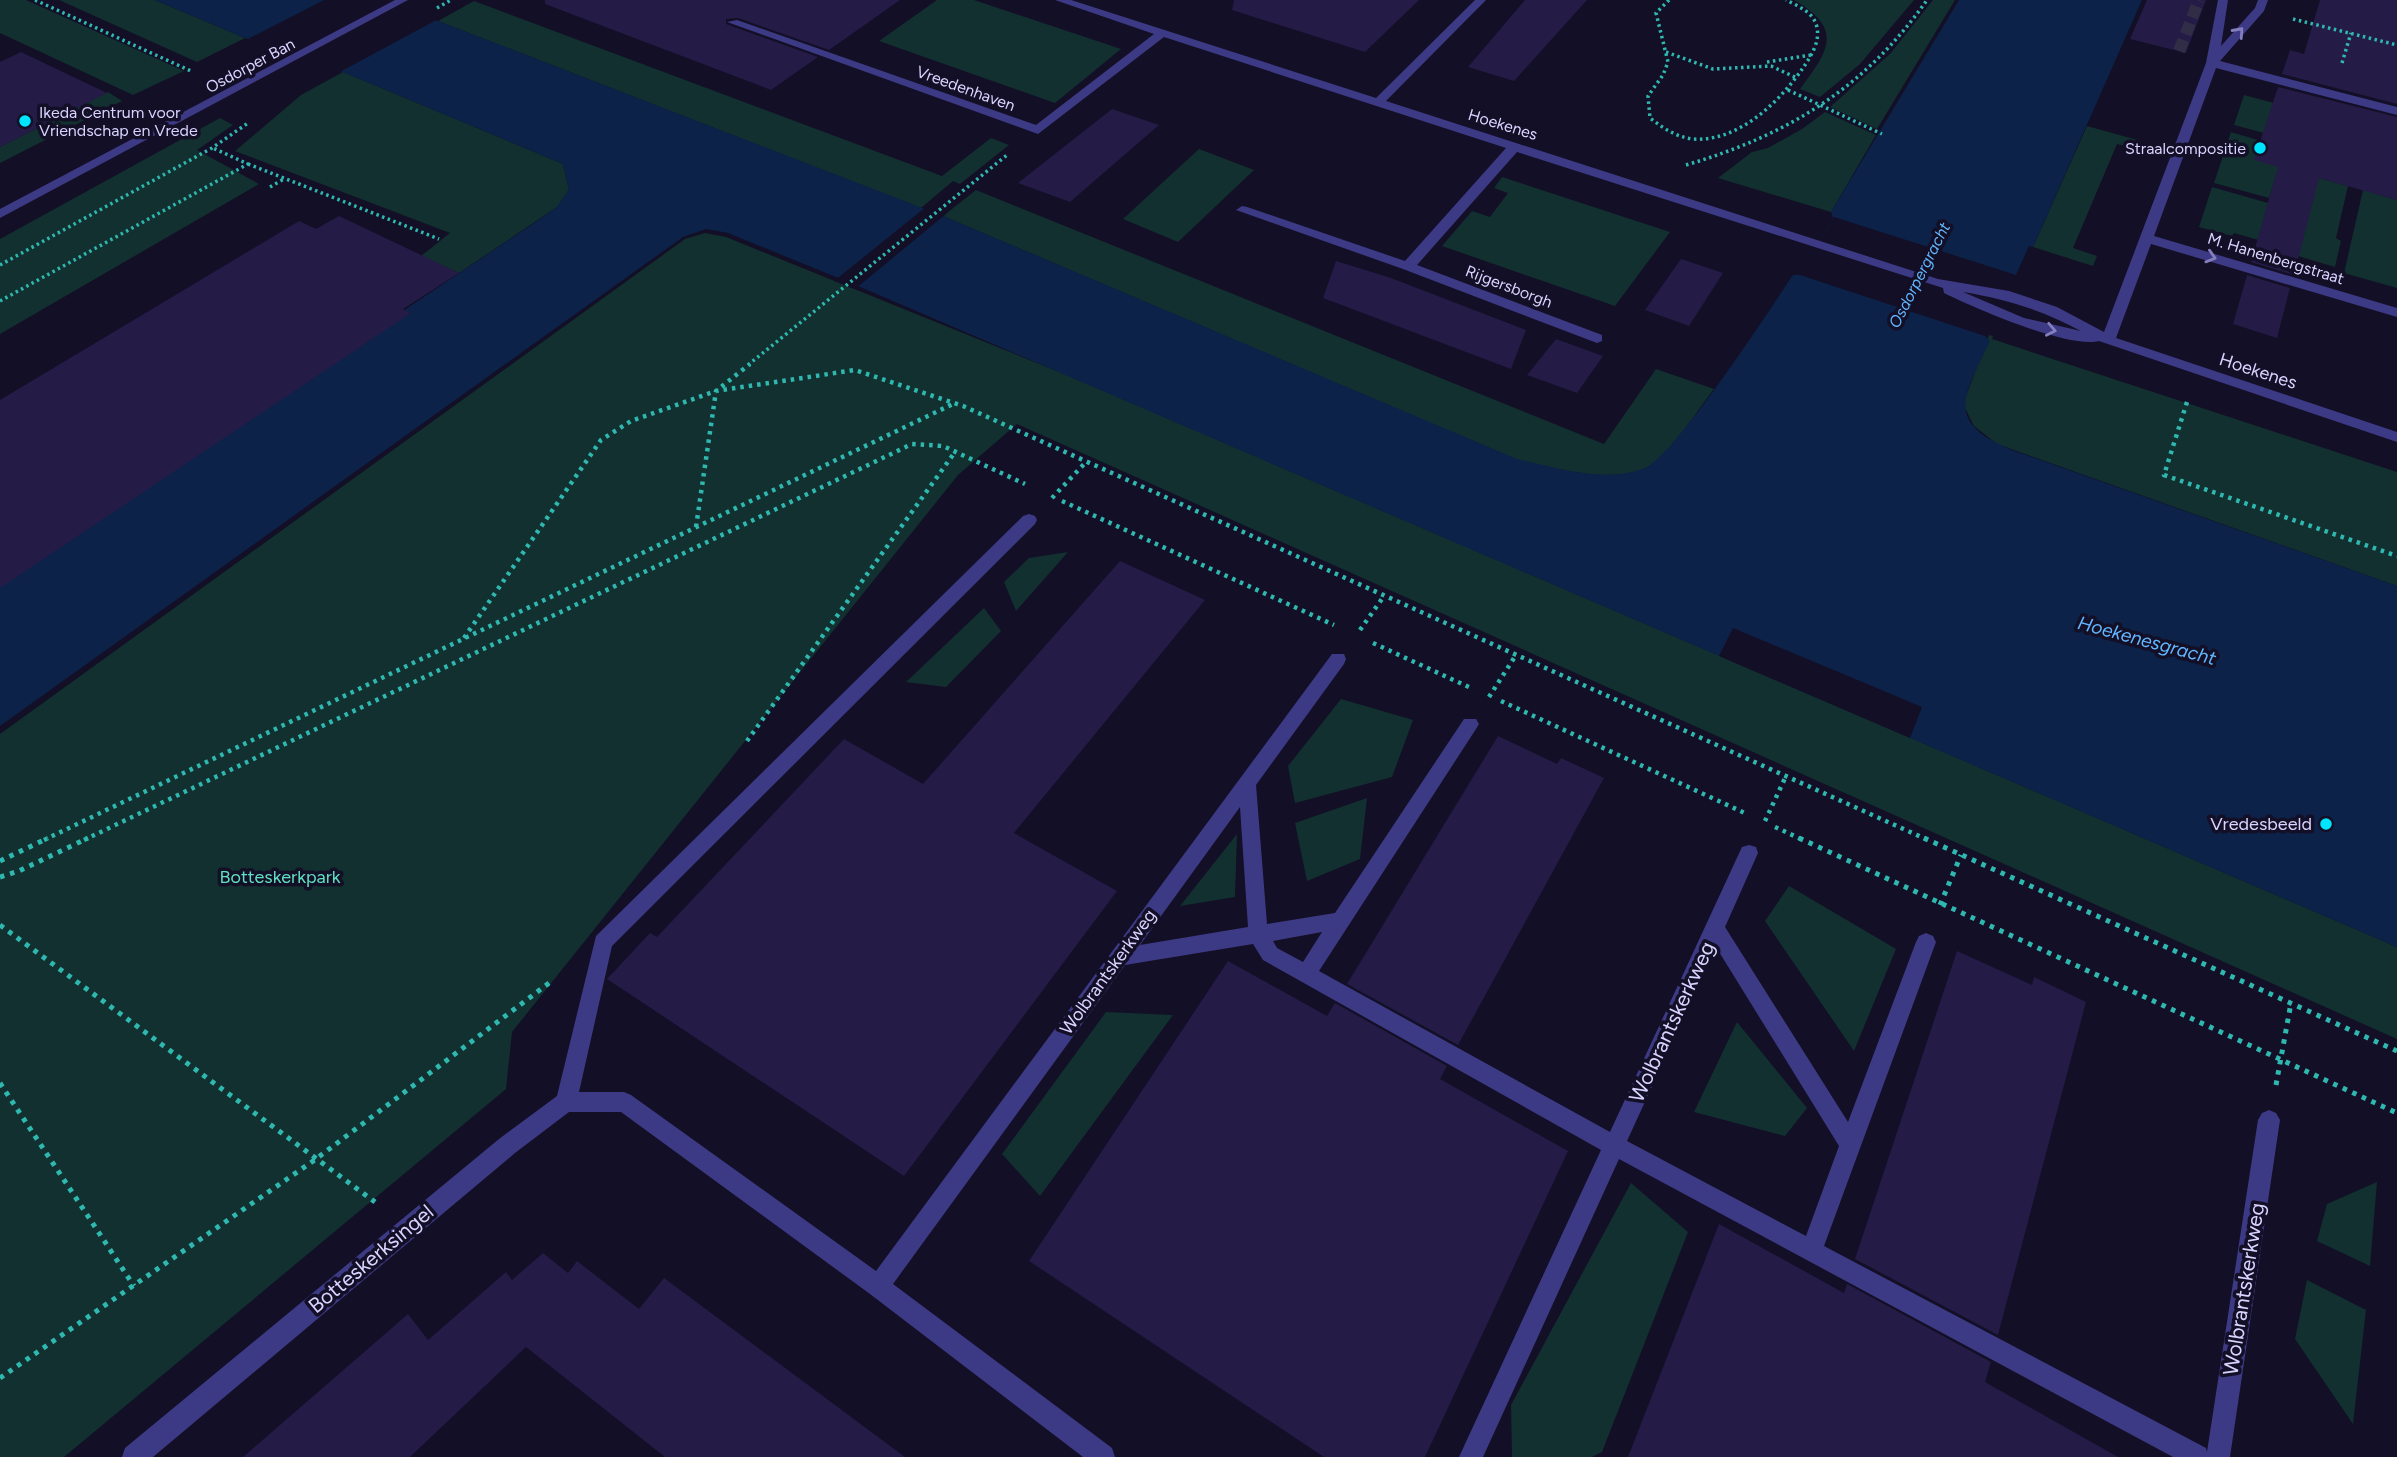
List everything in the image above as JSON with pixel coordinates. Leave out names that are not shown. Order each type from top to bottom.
[{"type":"street","name":"Osdorper Ban","points":[[0,214],[261,78],[403,0]]},
{"type":"street","name":"Hoekenes","points":[[1060,0],[1936,283],[2004,294],[2052,310],[2108,340]]},
{"type":"street","points":[[2108,340],[2212,63],[2223,0]]},
{"type":"street","points":[[2212,63],[2260,9],[2263,0]]},
{"type":"street","points":[[1377,104],[1477,1]]},
{"type":"street","name":"Vreedenhaven","points":[[733,22],[1038,131]]},
{"type":"street","points":[[1038,131],[1163,33]]},
{"type":"street","points":[[2212,63],[2397,111]]},
{"type":"street","points":[[1408,266],[1515,146]]},
{"type":"street","name":"Rijgersborgh","points":[[1242,209],[1408,266],[1597,338]]},
{"type":"street","name":"M. Hanenbergstraat","points":[[2146,238],[2397,313]]},
{"type":"street","name":"Hoekenes","points":[[1936,283],[1995,314],[2043,329],[2108,340],[2397,437]]},
{"type":"street","points":[[1029,520],[603,942],[566,1102],[624,1102],[878,1286],[1103,1457]]},
{"type":"street","name":"Wolbrantskerkweg","points":[[878,1286],[1338,659]]},
{"type":"street","points":[[1306,974],[1470,724]]},
{"type":"street","points":[[1247,784],[1258,933],[1270,954],[1615,1146],[2197,1457]]},
{"type":"street","name":"Wolbrantskerkweg","points":[[1471,1457],[1749,853]]},
{"type":"street","points":[[1119,957],[1340,920]]},
{"type":"street","points":[[1715,929],[1850,1144]]},
{"type":"street","points":[[1811,1251],[1926,942]]},
{"type":"street","name":"Botteskerksingel","points":[[134,1457],[507,1146],[566,1102]]},
{"type":"street","name":"Wolbrantskerkweg","points":[[2218,1457],[2269,1120]]},
{"type":"path","points":[[35,0],[193,72]]},
{"type":"path","points":[[1669,0],[1656,13],[1655,24],[1669,60],[1666,71],[1648,96],[1650,118],[1672,134],[1704,138],[1738,129],[1756,119],[1788,90],[1811,55],[1818,37],[1816,22],[1805,11],[1786,0]]},
{"type":"path","points":[[1684,166],[1766,137],[1821,106],[1893,47],[1912,26],[1927,0]]},
{"type":"path","points":[[2290,18],[2397,45]]},
{"type":"path","points":[[2342,63],[2351,33]]},
{"type":"path","points":[[1665,51],[1711,69],[1730,70],[1811,55]]},
{"type":"path","points":[[1763,63],[1782,68],[1797,78]]},
{"type":"path","points":[[1788,90],[1882,134]]},
{"type":"path","points":[[0,265],[212,148],[248,123]]},
{"type":"path","points":[[696,527],[716,391],[1038,131]]},
{"type":"path","points":[[212,148],[439,239]]},
{"type":"path","points":[[0,301],[248,164]]},
{"type":"path","points":[[270,187],[285,178]]},
{"type":"path","points":[[464,638],[601,440],[631,421],[716,391],[855,370],[956,403],[2397,1051]]},
{"type":"path","points":[[0,860],[956,403]]},
{"type":"path","points":[[2185,409],[2164,475],[2397,556]]},
{"type":"path","points":[[0,877],[32,865],[912,444],[943,446],[1029,485]]},
{"type":"path","points":[[1029,520],[1086,462]]},
{"type":"path","points":[[1041,491],[1343,629]]},
{"type":"path","points":[[1368,641],[1752,816]]},
{"type":"path","points":[[1470,724],[1516,655]]},
{"type":"path","points":[[1749,853],[1786,776]]},
{"type":"path","points":[[1764,822],[2397,1113]]},
{"type":"path","points":[[1926,942],[1961,855]]},
{"type":"path","points":[[0,925],[409,1227]]},
{"type":"path","points":[[2269,1120],[2291,1003]]},
{"type":"path","points":[[0,1083],[134,1286]]},
{"type":"path","points":[[0,1378],[316,1159]]},
{"type":"green space","points":[[0,0],[26,0],[184,71],[133,95],[0,33]]},
{"type":"green space","points":[[59,0],[155,0],[245,38],[197,62]]},
{"type":"green space","points":[[937,0],[974,0],[1121,49],[1055,103],[879,41]]},
{"type":"green space","points":[[1794,0],[1914,0],[1860,64],[1820,97],[1800,89],[1824,51],[1826,31],[1810,11]]},
{"type":"green space","points":[[1933,0],[1955,0],[1877,129],[1830,107],[1890,54]]},
{"type":"green space","points":[[474,1],[942,176],[991,138],[1009,145],[960,184],[953,181],[921,208],[438,21]]},
{"type":"green space","points":[[343,72],[563,164],[569,190],[557,207],[459,273],[421,256],[450,233],[235,151],[301,95]]},
{"type":"green space","points":[[108,92],[122,101],[0,163],[0,147]]},
{"type":"green space","points":[[2244,95],[2274,103],[2264,133],[2234,125]]},
{"type":"green space","points":[[1825,112],[1876,135],[1831,212],[1718,178],[1752,152],[1768,148]]},
{"type":"green space","points":[[220,118],[233,125],[197,150],[259,184],[0,334],[0,239]]},
{"type":"green space","points":[[2087,126],[2141,141],[2138,149],[2117,144],[2073,248],[2097,256],[2093,266],[2033,247]]},
{"type":"green space","points":[[2231,132],[2261,141],[2279,167],[2269,198],[2214,183]]},
{"type":"green space","points":[[1199,149],[1254,170],[1178,242],[1123,219]]},
{"type":"green space","points":[[1502,177],[1670,232],[1615,306],[1442,246],[1472,211],[1490,217],[1508,193],[1494,188]]},
{"type":"green space","points":[[2319,178],[2348,186],[2336,238],[2341,241],[2335,267],[2261,245],[2262,241],[2199,227],[2212,187],[2268,203]]},
{"type":"green space","points":[[976,190],[1604,444],[1656,369],[1714,389],[1668,449],[1647,467],[1630,473],[1592,474],[1517,460],[943,216]]},
{"type":"green space","points":[[2363,190],[2397,200],[2397,288],[2344,273]]},
{"type":"green space","name":"Botteskerkpark","points":[[705,233],[726,237],[1069,376],[2397,947],[2397,1039],[1017,424],[958,475],[512,1032],[506,1089],[64,1457],[0,1457],[0,734],[685,239]]},
{"type":"green space","points":[[1989,335],[1993,336],[1992,339],[2397,472],[2397,586],[1997,444],[1974,426],[1963,404]]},
{"type":"green space","points":[[1068,552],[1016,611],[1004,582],[1029,558]]},
{"type":"green space","points":[[984,608],[1001,631],[946,687],[906,682]]},
{"type":"green space","points":[[1341,699],[1413,720],[1392,777],[1295,803],[1288,766]]},
{"type":"green space","points":[[1367,798],[1360,859],[1307,881],[1295,823]]},
{"type":"green space","points":[[1237,834],[1235,897],[1180,906]]},
{"type":"green space","points":[[1789,886],[1896,949],[1854,1051],[1765,921]]},
{"type":"green space","points":[[1106,1012],[1173,1015],[1040,1196],[1002,1154]]},
{"type":"green space","points":[[1737,1022],[1807,1108],[1785,1136],[1694,1112]]},
{"type":"green space","points":[[2377,1182],[2370,1266],[2317,1241],[2327,1204]]},
{"type":"green space","points":[[1631,1183],[1688,1232],[1602,1452],[1592,1457],[1512,1457],[1511,1405]]},
{"type":"green space","points":[[2307,1280],[2366,1310],[2353,1424],[2295,1339]]},
{"type":"water","points":[[155,0],[364,0],[438,21],[943,216],[1517,459],[1580,473],[1612,475],[1643,469],[1676,439],[1721,381],[1793,275],[1800,275],[1833,218],[1831,212],[1959,0],[2142,0],[2033,247],[2029,246],[2016,275],[2013,274],[1985,336],[1990,341],[1968,392],[1965,405],[1968,417],[1976,428],[1990,439],[2012,450],[2397,586],[2397,947],[858,286],[728,233],[706,229],[683,237],[0,726],[0,581],[540,219],[557,207],[569,190],[563,164],[343,72],[245,38]]},
{"type":"pier","points":[[324,0],[377,0],[440,18],[338,73],[244,41]]},
{"type":"pier","points":[[926,207],[946,214],[855,289],[834,281]]},
{"type":"pier","points":[[1834,217],[2013,274],[1985,336],[1800,275]]},
{"type":"pier","points":[[1733,628],[1922,707],[1910,738],[1719,656]]},
{"type":"building","points":[[545,0],[900,0],[829,50],[738,18],[726,19],[726,24],[818,57],[771,90],[545,4]]},
{"type":"building","points":[[1234,0],[1419,0],[1365,52],[1232,10]]},
{"type":"building","points":[[1525,0],[1587,0],[1514,81],[1468,67]]},
{"type":"building","points":[[2147,0],[2206,0],[2186,53],[2130,39]]},
{"type":"building","points":[[2320,0],[2397,0],[2397,104],[2282,74],[2290,50],[2304,54]]},
{"type":"building","name":"Ikeda Centrum voor Vriendschap en Vrede","points":[[21,52],[107,93],[0,147],[0,62]]},
{"type":"building","points":[[2278,87],[2397,117],[2397,200],[2319,178],[2294,275],[2251,262],[2278,167],[2254,160]]},
{"type":"building","points":[[1112,109],[1159,125],[1070,202],[1018,183]]},
{"type":"building","points":[[339,216],[459,273],[403,309],[411,313],[0,588],[0,400],[299,221],[316,229]]},
{"type":"building","points":[[1681,259],[1723,273],[1689,326],[1645,310]]},
{"type":"building","points":[[1336,261],[1391,278],[1526,330],[1511,369],[1323,298]]},
{"type":"building","points":[[2247,275],[2290,288],[2277,338],[2233,324]]},
{"type":"building","points":[[1556,339],[1603,356],[1577,393],[1527,375]]},
{"type":"building","points":[[1120,561],[1205,600],[1014,833],[1117,891],[904,1176],[607,979],[650,933],[657,937],[844,739],[923,784]]},
{"type":"building","points":[[1498,736],[1557,764],[1561,758],[1604,778],[1458,1045],[1347,984]]},
{"type":"building","points":[[1957,951],[2032,985],[2034,977],[2086,1002],[1998,1335],[1855,1259]]},
{"type":"building","points":[[1228,961],[1327,1016],[1335,1003],[1447,1066],[1440,1079],[1568,1151],[1425,1457],[1324,1457],[1029,1261]]},
{"type":"building","points":[[1719,1224],[1844,1293],[1847,1284],[1991,1362],[1985,1382],[2118,1457],[1628,1457]]},
{"type":"building","points":[[543,1253],[568,1273],[577,1261],[639,1309],[664,1278],[905,1457],[665,1457],[526,1347],[410,1457],[243,1457],[408,1314],[428,1340],[506,1272],[512,1280]]},
{"type":"tunnel","points":[[2179,51],[2199,0]]},
{"type":"place","name":"Ikeda Centrum voor Vriendschap en Vrede","points":[[25,121]]},
{"type":"place","name":"Straalcompositie","points":[[2260,148]]},
{"type":"place","name":"Vredesbeeld","points":[[2326,824]]},
{"type":"water label","name":"Osdorpergracht","points":[[1919,275]]},
{"type":"water label","name":"Hoekenesgracht","points":[[2147,640]]}]
